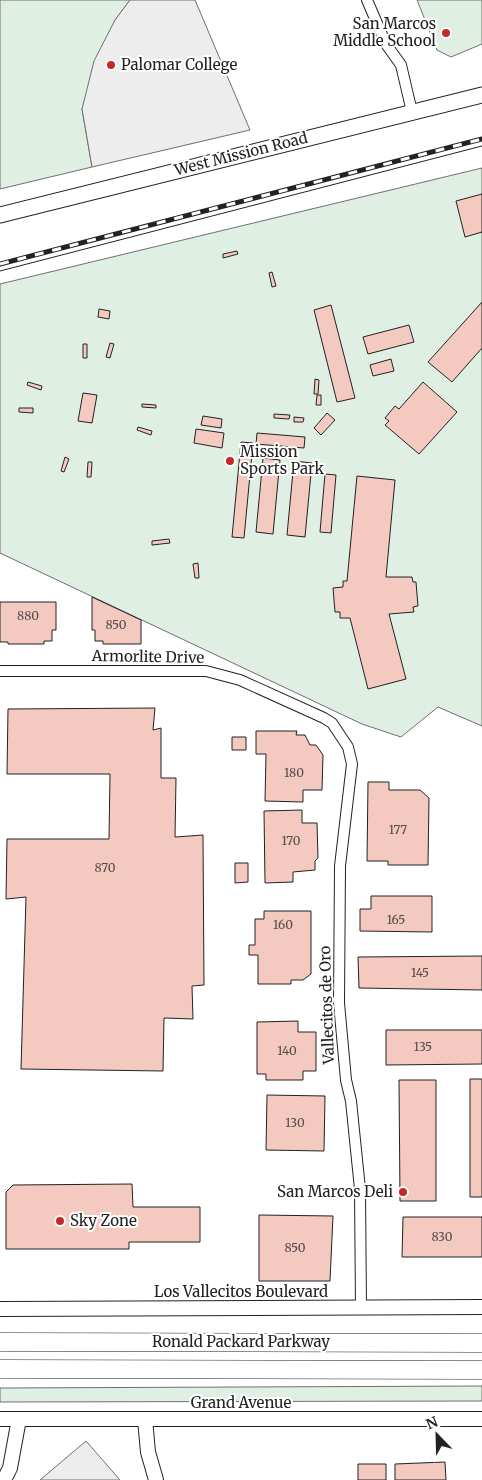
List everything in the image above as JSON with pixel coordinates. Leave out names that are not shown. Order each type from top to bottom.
[{"type":"highway","name":"Ronald Packard Parkway","points":[[0,1342],[482,1342]]},
{"type":"highway","name":"Ronald Packard Parkway","points":[[0,1369],[482,1370]]},
{"type":"main road","name":"West Mission Road","points":[[0,215],[482,95]]},
{"type":"street","points":[[367,0],[386,44],[400,65],[412,112]]},
{"type":"street","name":"Armorlite Drive","points":[[0,671],[206,672],[240,680],[316,715]]},
{"type":"street","name":"Vallecitos de Oro","points":[[316,715],[332,723],[348,747],[352,764],[340,866],[339,1003],[346,1080],[351,1101],[360,1189],[361,1308]]},
{"type":"street","name":"Los Vallecitos Boulevard","points":[[0,1308],[482,1308]]},
{"type":"street","name":"Grand Avenue","points":[[0,1419],[482,1420]]},
{"type":"street","points":[[4,1480],[10,1468],[19,1419]]},
{"type":"street","points":[[145,1419],[148,1452],[156,1480]]},
{"type":"green space","points":[[0,0],[130,0],[115,20],[82,109],[92,167],[0,189]]},
{"type":"green space","points":[[417,0],[482,0],[482,44],[451,57],[437,50]]},
{"type":"green space","name":"Mission Sports Park","points":[[482,168],[482,726],[438,707],[401,737],[362,724],[0,553],[0,284]]},
{"type":"green space","points":[[482,1386],[482,1401],[0,1402],[0,1388]]},
{"type":"shaded area","points":[[130,0],[195,0],[250,130],[92,167],[82,109],[94,61],[115,20]]},
{"type":"shaded area","points":[[86,1441],[120,1480],[40,1480]]},
{"type":"building","points":[[482,194],[482,232],[465,237],[456,201]]},
{"type":"building","points":[[237,251],[238,254],[223,258],[223,254]]},
{"type":"building","points":[[272,272],[276,286],[272,287],[269,273]]},
{"type":"building","points":[[482,302],[482,348],[452,382],[428,362]]},
{"type":"building","points":[[331,305],[355,398],[337,402],[314,310]]},
{"type":"building","points":[[99,309],[110,311],[109,319],[98,317]]},
{"type":"building","points":[[409,325],[414,342],[368,354],[363,337]]},
{"type":"building","points":[[110,343],[114,344],[110,358],[106,357]]},
{"type":"building","points":[[83,344],[87,344],[87,358],[83,358]]},
{"type":"building","points":[[391,359],[394,371],[373,376],[370,365]]},
{"type":"building","points":[[315,379],[319,380],[318,394],[314,394]]},
{"type":"building","points":[[28,382],[42,386],[41,390],[27,385]]},
{"type":"building","points":[[423,382],[457,412],[419,454],[385,425],[389,421],[385,418],[395,406],[399,409]]},
{"type":"building","points":[[83,393],[97,395],[92,423],[78,421]]},
{"type":"building","points":[[317,395],[321,395],[321,405],[316,405]]},
{"type":"building","points":[[142,404],[156,405],[156,408],[142,407]]},
{"type":"building","points":[[19,408],[33,408],[33,413],[19,412]]},
{"type":"building","points":[[327,413],[335,420],[321,435],[314,428]]},
{"type":"building","points":[[274,414],[290,415],[289,419],[274,418]]},
{"type":"building","points":[[203,416],[222,419],[221,428],[201,425]]},
{"type":"building","points":[[294,417],[304,418],[303,422],[294,422]]},
{"type":"building","points":[[138,427],[152,431],[151,435],[137,430]]},
{"type":"building","points":[[196,429],[224,433],[222,448],[194,443]]},
{"type":"building","points":[[257,433],[305,437],[304,448],[256,444]]},
{"type":"building","points":[[241,442],[253,443],[244,538],[232,537]]},
{"type":"building","points":[[65,457],[69,459],[64,472],[61,471]]},
{"type":"building","points":[[263,458],[280,460],[273,534],[256,532]]},
{"type":"building","points":[[294,461],[312,463],[305,537],[287,535]]},
{"type":"building","points":[[88,462],[92,462],[91,477],[87,477]]},
{"type":"building","points":[[325,474],[336,475],[331,533],[320,532]]},
{"type":"building","points":[[357,476],[395,480],[386,577],[412,577],[413,582],[416,582],[418,606],[413,607],[414,612],[389,614],[406,679],[368,689],[350,618],[340,618],[340,612],[335,612],[333,588],[343,587],[343,581],[347,581]]},
{"type":"building","points":[[169,539],[170,543],[152,545],[152,541]]},
{"type":"building","points":[[198,563],[199,578],[195,578],[193,564]]},
{"type":"building","points":[[92,597],[141,620],[141,644],[103,644],[103,641],[95,641],[95,630],[92,630]]},
{"type":"building","points":[[0,602],[56,602],[56,630],[52,630],[52,641],[44,641],[44,644],[8,644],[8,642],[0,642]]},
{"type":"building","points":[[155,708],[153,730],[161,728],[161,778],[176,778],[175,837],[203,835],[204,985],[192,986],[193,1019],[164,1018],[163,1071],[21,1069],[26,897],[6,899],[7,839],[109,839],[110,774],[7,774],[8,709]]},
{"type":"building","points":[[256,731],[297,731],[296,735],[305,735],[310,745],[316,745],[323,755],[322,790],[303,790],[303,802],[265,801],[266,754],[256,754]]},
{"type":"building","points":[[232,737],[246,737],[246,750],[232,750]]},
{"type":"building","points":[[368,782],[389,782],[389,790],[420,790],[429,798],[428,865],[388,865],[388,861],[367,861]]},
{"type":"building","points":[[302,810],[302,823],[317,823],[318,858],[315,861],[315,870],[293,872],[293,882],[265,883],[264,811]]},
{"type":"building","points":[[235,863],[248,863],[248,882],[235,883]]},
{"type":"building","points":[[371,896],[432,896],[432,932],[360,931],[360,909],[371,909]]},
{"type":"building","points":[[264,911],[311,911],[311,974],[303,980],[291,980],[291,984],[258,984],[258,955],[249,955],[249,945],[255,945],[255,919],[264,919]]},
{"type":"building","points":[[482,956],[482,990],[359,988],[358,957]]},
{"type":"building","points":[[298,1021],[298,1032],[316,1032],[316,1071],[303,1071],[303,1080],[266,1080],[266,1074],[257,1074],[257,1022]]},
{"type":"building","points":[[386,1030],[482,1030],[482,1064],[386,1065]]},
{"type":"building","points":[[470,1079],[482,1079],[482,1197],[470,1197]]},
{"type":"building","points":[[399,1080],[436,1080],[436,1201],[400,1201]]},
{"type":"building","points":[[267,1095],[325,1096],[324,1151],[266,1150]]},
{"type":"building","points":[[132,1184],[133,1207],[200,1207],[200,1242],[129,1242],[129,1249],[6,1249],[6,1192],[13,1185]]},
{"type":"building","points":[[259,1215],[333,1216],[330,1281],[259,1281]]},
{"type":"building","points":[[403,1217],[482,1217],[482,1257],[402,1257]]},
{"type":"building","points":[[445,1462],[446,1480],[395,1480],[395,1464]]},
{"type":"building","points":[[358,1464],[386,1464],[386,1480],[358,1480]]},
{"type":"tram line","points":[[0,271],[482,146]]},
{"type":"railway","points":[[0,264],[482,139]]},
{"type":"place","name":"San Marcos Middle School","points":[[446,33]]},
{"type":"place","name":"Palomar College","points":[[111,65]]},
{"type":"place","name":"Mission Sports Park","points":[[230,461]]},
{"type":"place","name":"San Marcos Deli","points":[[403,1192]]},
{"type":"place","name":"Sky Zone","points":[[60,1221]]}]
